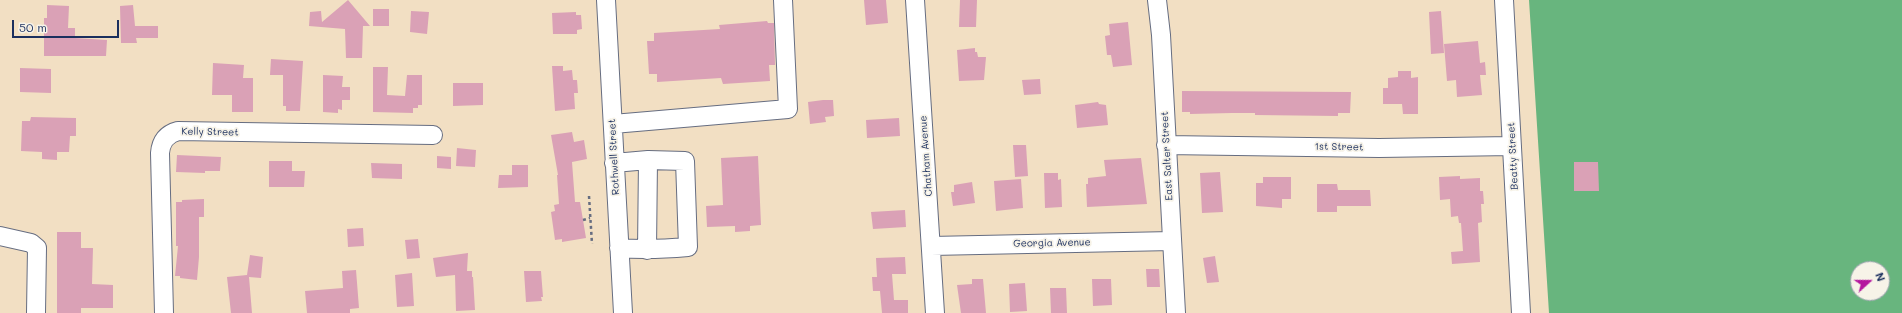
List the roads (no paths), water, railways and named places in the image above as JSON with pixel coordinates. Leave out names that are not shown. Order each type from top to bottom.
[{"type":"street","name":"Rothwell Street","points":[[606,0],[623,313]]},
{"type":"street","points":[[613,124],[788,109],[783,0]]},
{"type":"street","name":"Chatham Avenue","points":[[915,0],[935,313]]},
{"type":"street","name":"East Salter Street","points":[[1157,0],[1161,35],[1176,313]]},
{"type":"street","name":"Beatty Street","points":[[1504,0],[1521,313]]},
{"type":"street","name":"Kelly Street","points":[[164,313],[160,153],[163,142],[171,134],[181,131],[433,135]]},
{"type":"street","name":"1st Street","points":[[1166,145],[1379,148],[1512,146]]},
{"type":"street","points":[[647,250],[648,160]]},
{"type":"street","points":[[614,163],[648,160],[685,161],[688,247],[647,250],[619,248]]},
{"type":"street","points":[[0,236],[31,243],[37,248],[36,313]]},
{"type":"street","name":"Georgia Avenue","points":[[931,246],[1172,241]]}]
